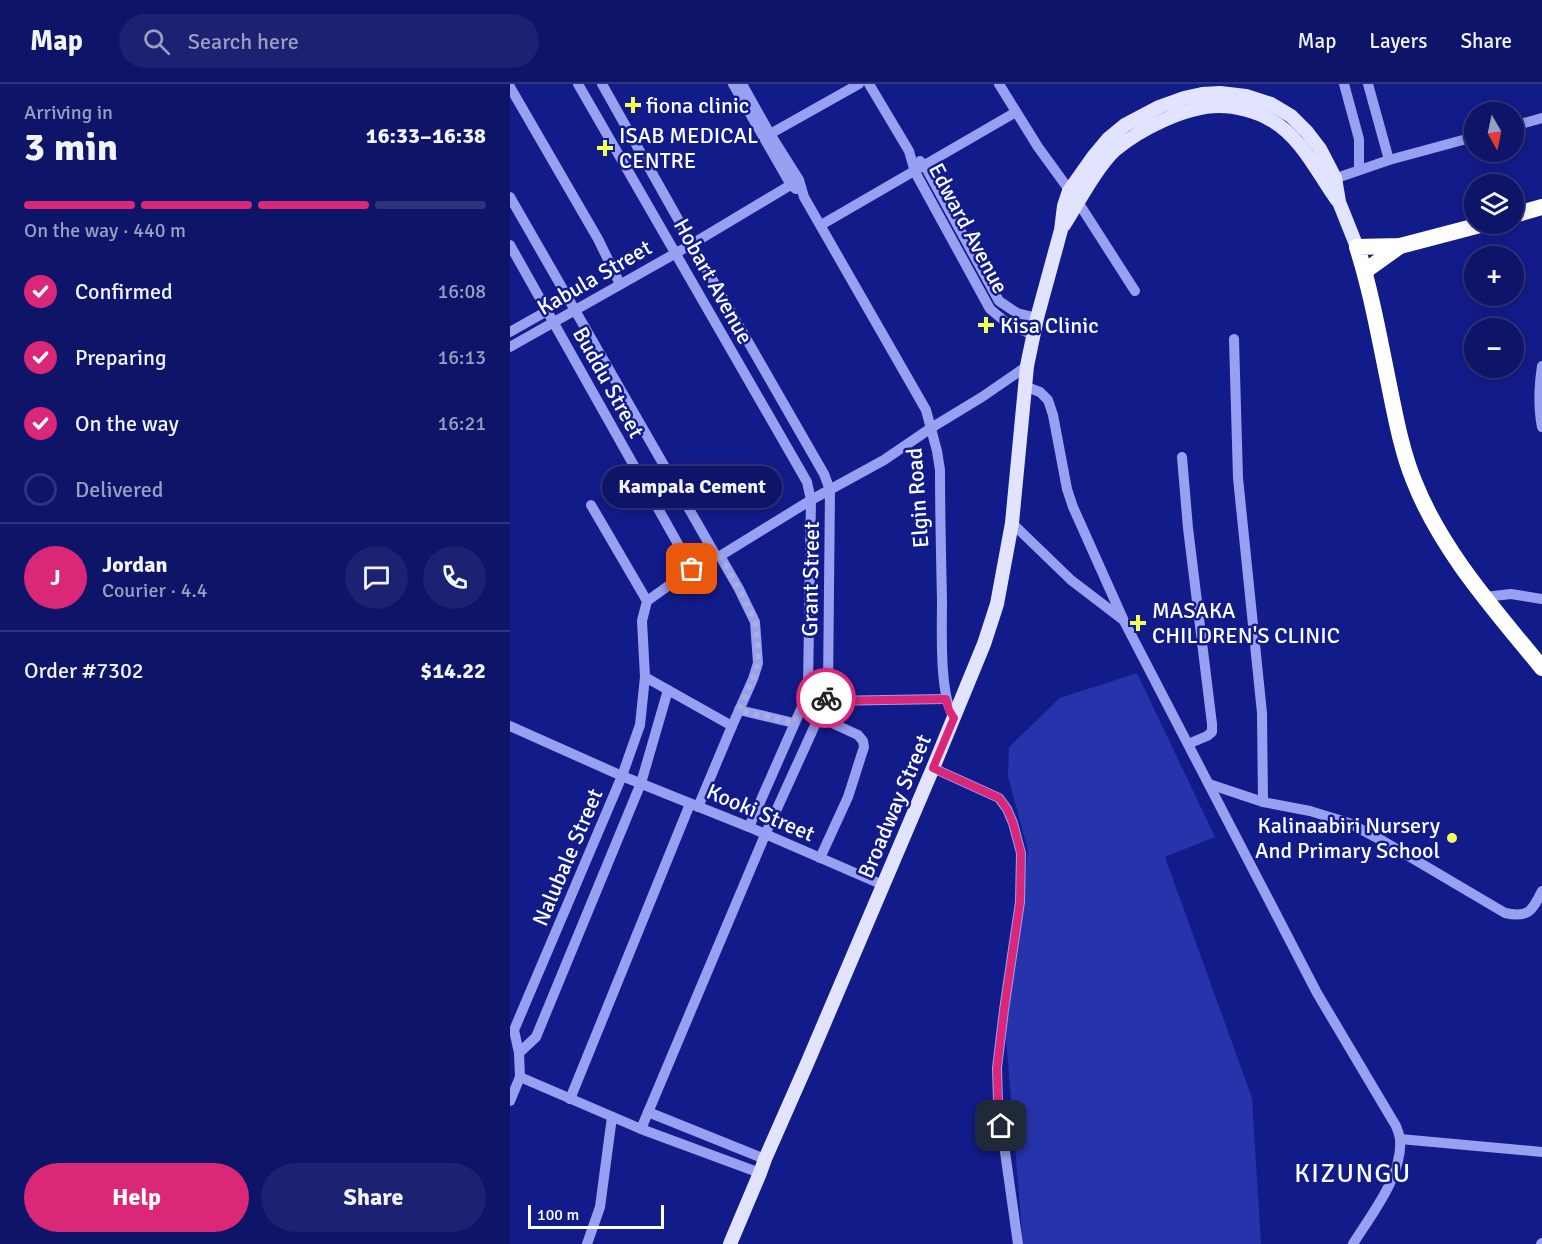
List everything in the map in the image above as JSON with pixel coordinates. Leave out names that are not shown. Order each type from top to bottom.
[{"type":"highway","points":[[1524,212],[1542,207]]},
{"type":"highway","points":[[1464,229],[1400,246],[1357,247],[1365,271],[1398,433],[1414,481],[1434,522],[1459,562],[1542,668]]},
{"type":"highway","points":[[1365,271],[1400,246]]},
{"type":"main road","name":"Broadway Street","points":[[730,1244],[984,644],[997,604],[1012,523],[1024,386],[1033,335],[1061,230],[1064,206],[1073,196],[1093,157],[1108,139],[1129,131],[1159,107],[1184,98],[1202,94],[1223,94],[1246,96],[1271,104],[1291,116],[1320,149],[1357,247]]},
{"type":"street","name":"Hobart Avenue","points":[[578,84],[807,482],[811,500]]},
{"type":"street","name":"Hobart Avenue","points":[[602,84],[824,474],[830,490]]},
{"type":"street","name":"Elgin Road","points":[[733,84],[804,197],[926,410],[940,470],[942,651],[946,699],[954,718]]},
{"type":"street","name":"Elgin Road","points":[[742,84],[795,182]]},
{"type":"street","points":[[770,134],[859,84]]},
{"type":"street","name":"Edward Avenue","points":[[869,84],[909,151],[915,172],[990,309],[1008,324],[1033,335]]},
{"type":"street","points":[[999,84],[1038,147],[1135,291]]},
{"type":"street","points":[[1344,84],[1359,139],[1359,170]]},
{"type":"street","points":[[1368,84],[1389,160]]},
{"type":"street","points":[[510,87],[598,239],[620,284]]},
{"type":"street","points":[[820,225],[1016,112]]},
{"type":"street","points":[[1524,123],[1542,118]]},
{"type":"street","points":[[1330,180],[1389,160],[1464,140]]},
{"type":"street","name":"Edward Avenue","points":[[909,151],[925,166],[999,301],[1017,312],[1037,318]]},
{"type":"street","name":"Kabula Street","points":[[510,347],[795,182]]},
{"type":"street","points":[[510,197],[574,311],[739,589],[755,622],[758,642],[758,663],[753,679],[694,805],[570,1099]]},
{"type":"street","name":"Buddu Street","points":[[510,245],[692,569]]},
{"type":"street","points":[[510,332],[547,311]]},
{"type":"street","points":[[1234,339],[1238,478],[1262,713],[1263,802]]},
{"type":"street","points":[[591,505],[647,601],[692,569],[884,460],[1027,366]]},
{"type":"street","points":[[1542,366],[1539,385],[1542,427]]},
{"type":"street","points":[[1024,386],[1040,392],[1048,400],[1073,507],[1124,621],[1317,993],[1396,1126],[1400,1139],[1399,1157],[1394,1176],[1353,1244]]},
{"type":"street","points":[[1182,457],[1188,528],[1212,723],[1212,732],[1188,744]]},
{"type":"street","name":"Grant Street","points":[[641,1129],[765,835],[826,701],[830,490]]},
{"type":"street","name":"Grant Street","points":[[749,827],[805,700],[808,686],[811,500]]},
{"type":"street","points":[[1012,523],[1071,580],[1124,621]]},
{"type":"street","points":[[1485,597],[1511,594],[1542,598]]},
{"type":"street","name":"Nalubale Street","points":[[510,1101],[520,1077],[519,1053],[514,1030],[622,776],[640,725],[645,677],[642,621],[647,601]]},
{"type":"street","points":[[645,677],[732,726]]},
{"type":"street","points":[[808,686],[828,688]]},
{"type":"street","name":"Nalubale Street","points":[[519,1053],[536,1037],[641,783],[668,690]]},
{"type":"street","points":[[826,701],[946,699]]},
{"type":"street","points":[[739,710],[794,723]]},
{"type":"street","points":[[819,717],[858,735],[864,747],[848,797],[820,858]]},
{"type":"street","name":"Kooki Street","points":[[510,726],[622,776],[749,827],[883,885]]},
{"type":"street","points":[[933,768],[999,798],[1013,823],[1021,853],[1020,902],[997,1068],[998,1102],[1018,1244]]},
{"type":"street","points":[[1209,784],[1263,802],[1310,811],[1349,823],[1505,913],[1518,916],[1528,912],[1534,907],[1542,891]]},
{"type":"street","points":[[520,1077],[641,1129],[760,1173]]},
{"type":"street","points":[[648,1112],[765,1159]]},
{"type":"street","points":[[587,1244],[600,1207],[612,1117]]},
{"type":"street","points":[[1400,1139],[1542,1152]]},
{"type":"shaded area","points":[[1137,673],[1215,837],[1165,857],[1252,1098],[1261,1244],[1023,1244],[1004,1014],[1028,851],[1008,776],[1009,747],[1060,698]]},
{"type":"way so far","points":[[692,569],[720,556],[755,622],[758,663],[739,710],[794,723],[805,700],[808,686],[828,688],[826,698]]},
{"type":"place","name":"fiona clinic","points":[[633,105]]},
{"type":"place","name":"ISAB MEDICAL CENTRE","points":[[605,148]]},
{"type":"place","name":"Kisa Clinic","points":[[986,325]]},
{"type":"place","name":"Kampala Cement","points":[[692,569]]},
{"type":"place","name":"MASAKA CHILDREN'S CLINIC","points":[[1138,623]]},
{"type":"place","name":"Kalinaabiri Nursery And Primary School","points":[[1452,838]]},
{"type":"district","name":"KIZUNGU","points":[[1353,1173]]},
{"type":"route","points":[[826,698],[826,701],[946,699],[954,718],[933,768],[999,798],[1013,823],[1021,853],[1020,902],[997,1068],[1001,1126]]}]
